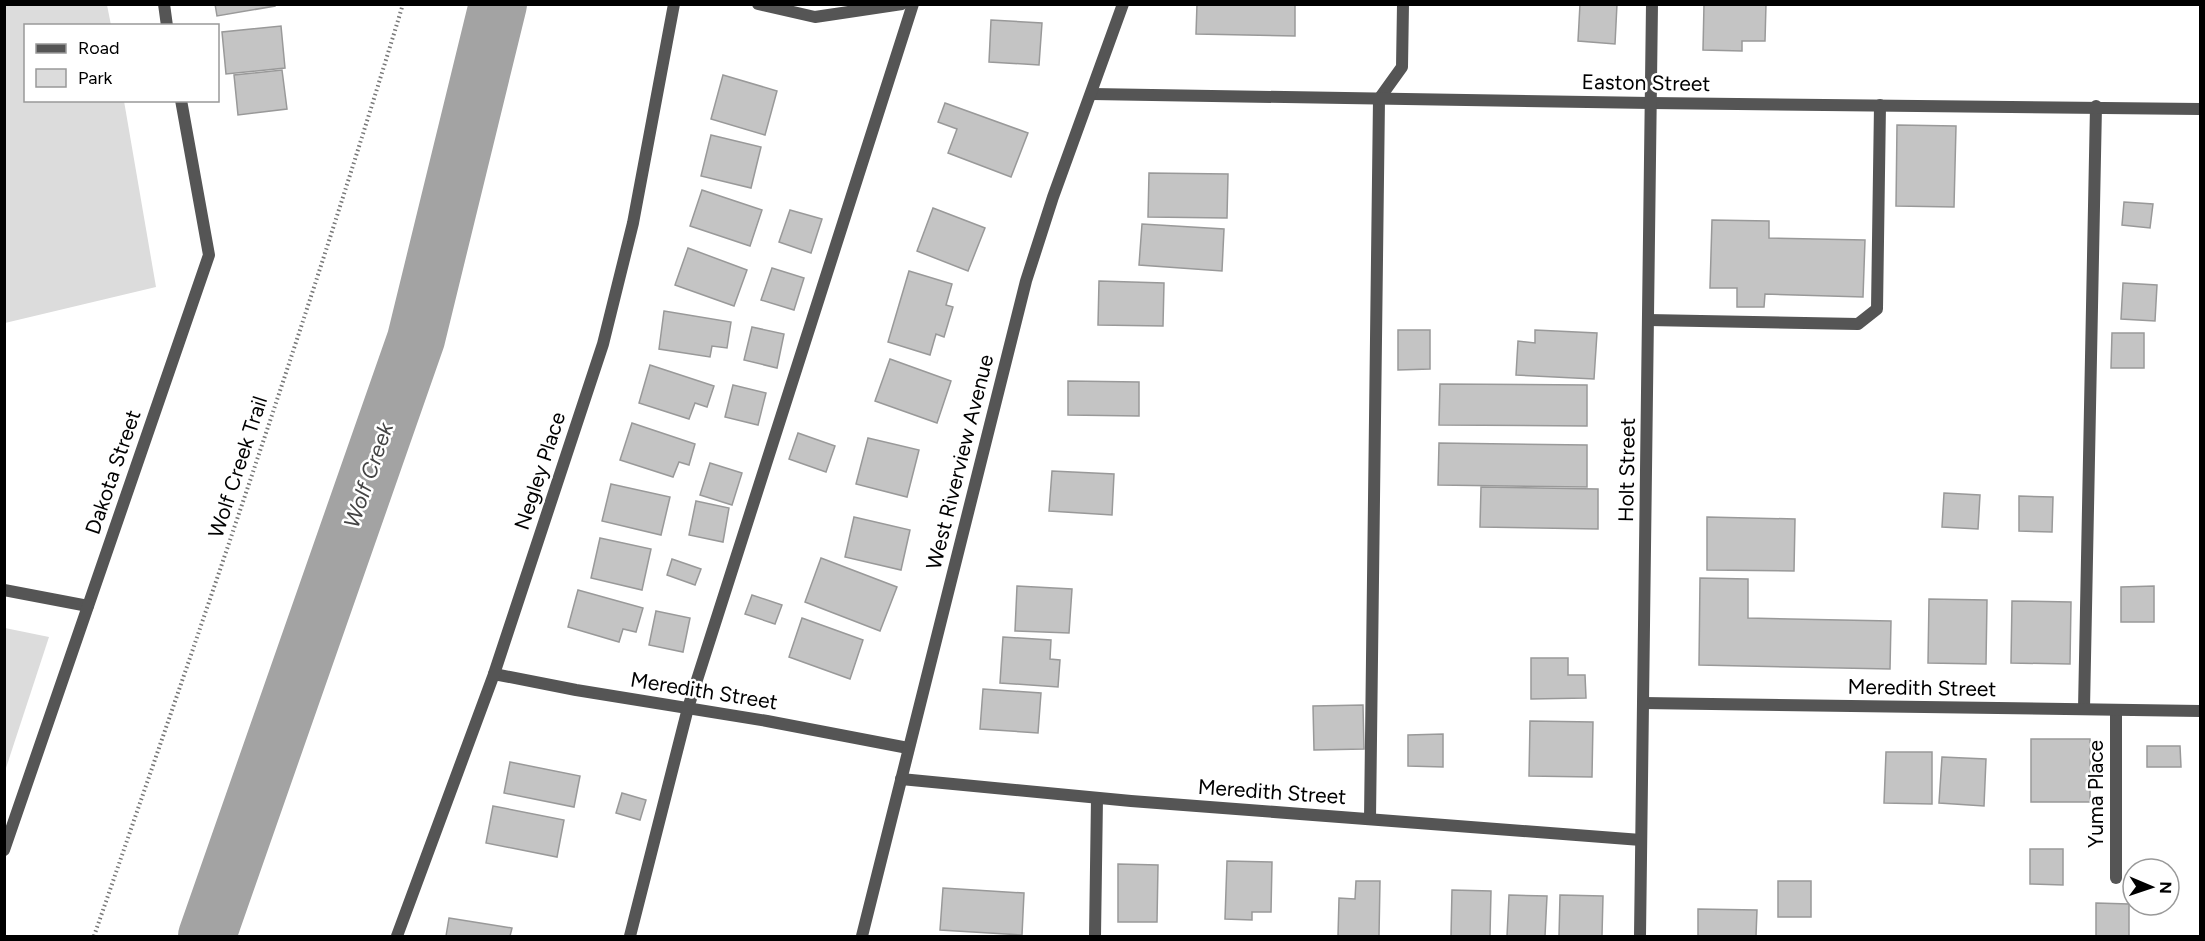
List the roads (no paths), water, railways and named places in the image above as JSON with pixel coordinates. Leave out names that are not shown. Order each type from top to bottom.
[{"type":"street","points":[[164,4],[167,24]]},
{"type":"street","name":"Negley Place","points":[[397,936],[494,675],[603,344],[633,223],[674,4]]},
{"type":"street","points":[[758,4],[815,17],[902,4]]},
{"type":"street","points":[[630,936],[688,708],[913,4]]},
{"type":"street","name":"West Riverview Avenue","points":[[862,936],[1026,281],[1053,197],[1123,4]]},
{"type":"street","points":[[1370,819],[1379,99],[1402,67],[1403,4]]},
{"type":"street","name":"Holt Street","points":[[1640,936],[1652,4]]},
{"type":"street","name":"Easton Street","points":[[1092,94],[2200,109]]},
{"type":"street","name":"Dakota Street","points":[[4,850],[209,255],[181,102]]},
{"type":"street","points":[[1648,320],[1858,324],[1876,309],[1880,105]]},
{"type":"street","points":[[2084,710],[2096,106]]},
{"type":"street","points":[[4,590],[88,606]]},
{"type":"street","name":"Meredith Street","points":[[494,675],[767,721],[908,748]]},
{"type":"street","name":"Meredith Street","points":[[1643,703],[2200,711]]},
{"type":"street","name":"Yuma Place","points":[[2116,710],[2116,878]]},
{"type":"street","name":"Meredith Street","points":[[901,779],[1097,798],[1641,840]]},
{"type":"street","points":[[1095,936],[1097,798]]},
{"type":"waterway","name":"Wolf Creek","points":[[207,936],[416,339],[498,4]]}]
